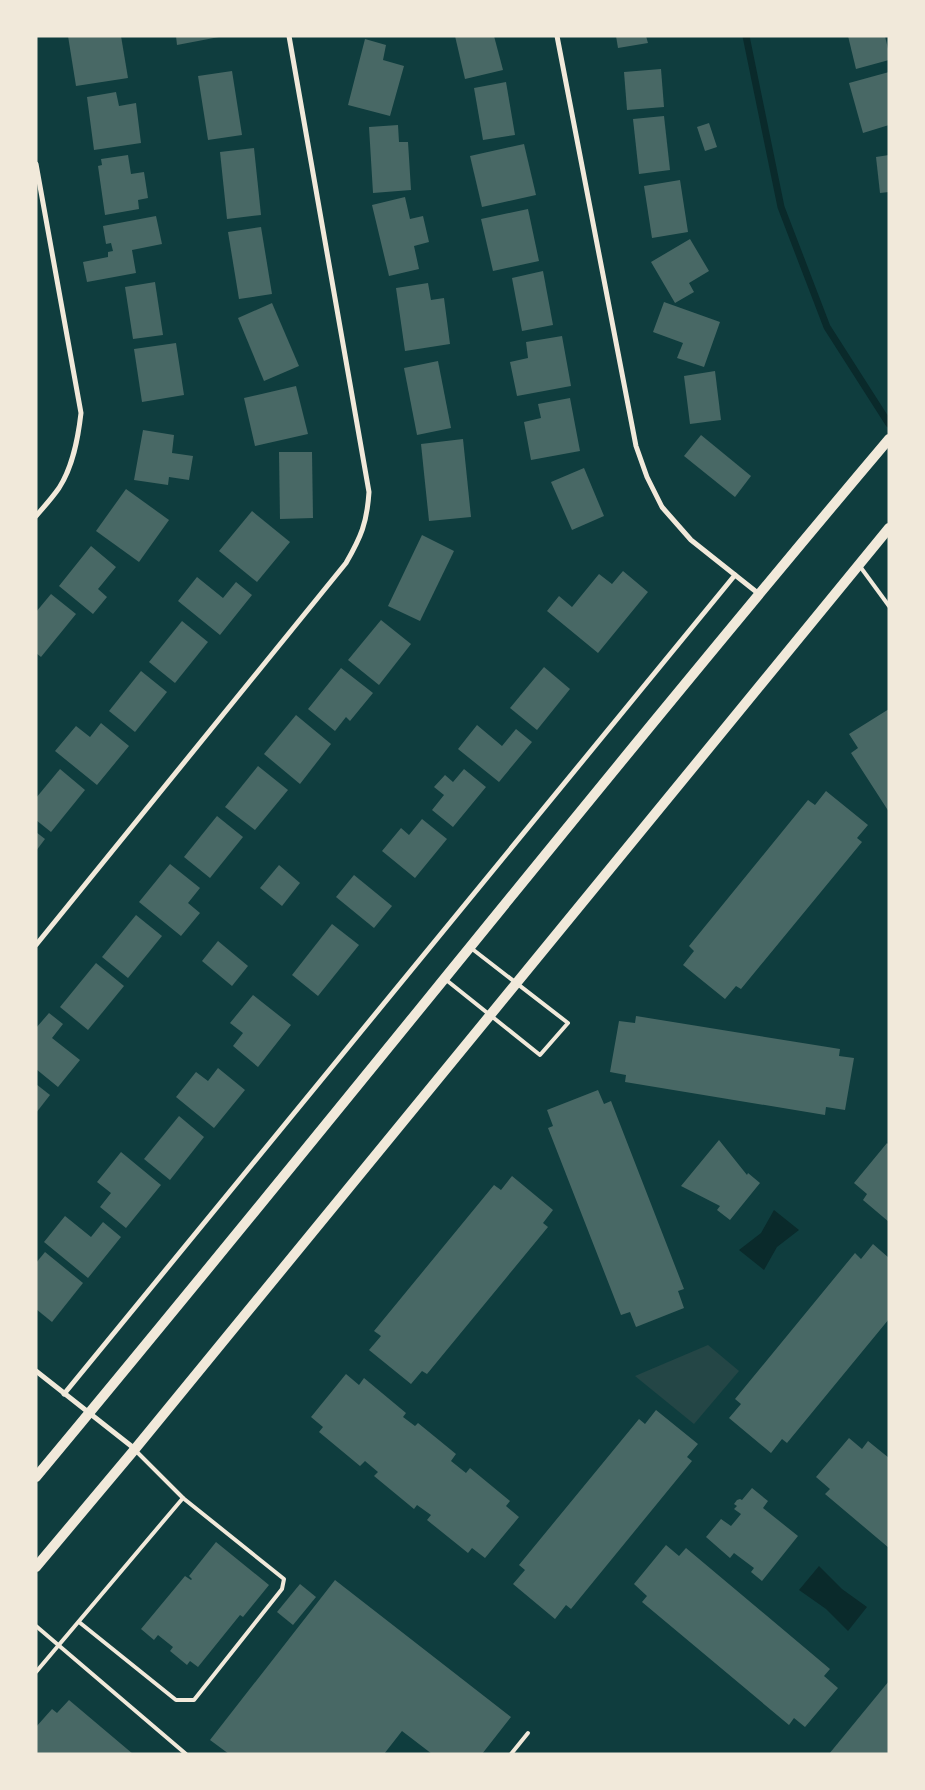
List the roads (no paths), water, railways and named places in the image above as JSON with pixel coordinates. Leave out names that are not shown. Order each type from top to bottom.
[{"type":"main road","points":[[36,1477],[759,594],[889,439]]},
{"type":"main road","points":[[36,1567],[135,1449],[889,528]]},
{"type":"street","points":[[36,945],[346,564],[360,538],[368,514],[369,492],[289,36]]},
{"type":"street","points":[[557,36],[636,446],[647,477],[662,507],[691,540],[759,594]]},
{"type":"street","points":[[36,164],[81,413],[78,439],[70,465],[58,488],[36,516]]},
{"type":"street","points":[[64,1394],[735,575]]},
{"type":"street","points":[[36,1371],[135,1449]]},
{"type":"lane","points":[[859,564],[889,606]]},
{"type":"lane","points":[[445,979],[540,1055],[568,1023],[471,948]]},
{"type":"lane","points":[[79,1622],[176,1700],[194,1700],[282,1589],[284,1579],[183,1498],[135,1449]]},
{"type":"lane","points":[[36,1672],[183,1498]]},
{"type":"lane","points":[[36,1626],[186,1754]]},
{"type":"lane","points":[[511,1754],[528,1733]]},
{"type":"waterway","points":[[746,36],[781,207],[827,327],[889,424]]}]
